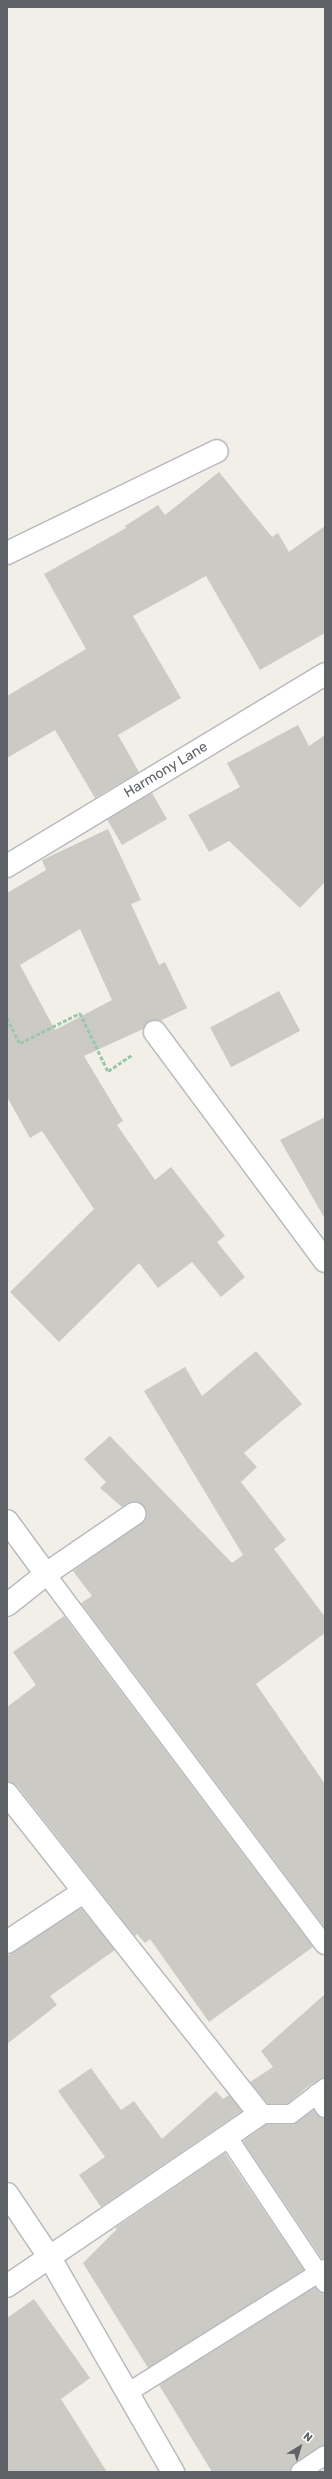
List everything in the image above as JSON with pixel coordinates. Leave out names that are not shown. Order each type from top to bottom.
[{"type":"street","points":[[7,553],[217,451]]},
{"type":"street","name":"Harmony Lane","points":[[7,866],[325,674]]},
{"type":"street","points":[[157,1035],[325,1261]]},
{"type":"street","points":[[7,1605],[46,1574],[134,1514]]},
{"type":"street","points":[[7,1521],[46,1574]]},
{"type":"street","points":[[7,1794],[260,2114],[7,2286]]},
{"type":"street","points":[[7,1942],[83,1892]]},
{"type":"street","points":[[7,2194],[50,2258],[173,2472]]},
{"type":"lane","points":[[46,1574],[325,1945]]},
{"type":"lane","points":[[260,2114],[291,2114],[322,2097]]},
{"type":"lane","points":[[127,2393],[323,2275],[227,2136]]},
{"type":"lane","points":[[300,2472],[325,2455]]},
{"type":"path","points":[[7,1018],[20,1043],[80,1013],[108,1071],[157,1035]]},
{"type":"building","points":[[219,472],[272,537],[278,533],[289,552],[325,526],[325,633],[260,670],[206,576],[133,616],[181,698],[118,735],[139,772],[95,798],[55,730],[7,758],[7,696],[86,649],[44,574],[126,528],[125,526],[158,505],[165,515]]},
{"type":"building","points":[[298,725],[309,746],[325,735],[325,882],[300,908],[229,841],[209,852],[188,815],[240,787],[227,763]]},
{"type":"building","points":[[152,793],[167,819],[122,845],[107,819]]},
{"type":"building","points":[[108,829],[141,900],[131,904],[159,965],[165,962],[187,1008],[160,1021],[148,1022],[143,1029],[84,1056],[123,1121],[117,1125],[155,1180],[171,1167],[225,1236],[217,1242],[245,1277],[221,1297],[192,1262],[158,1288],[139,1263],[59,1342],[10,1292],[94,1209],[42,1131],[30,1138],[7,1097],[7,893],[46,870],[42,860]],"holes":[[[80,929],[112,1000],[55,1030],[20,965]]]},
{"type":"building","points":[[279,991],[300,1031],[231,1067],[210,1028]]},
{"type":"building","points":[[325,1117],[325,1219],[280,1140]]},
{"type":"building","points":[[256,1351],[302,1404],[244,1453],[257,1467],[241,1482],[286,1540],[274,1549],[325,1617],[325,1633],[256,1684],[325,1784],[325,1928],[81,1603],[92,1596],[73,1571],[145,1519],[146,1513],[140,1503],[133,1502],[122,1507],[100,1488],[106,1482],[84,1459],[110,1436],[232,1563],[243,1555],[144,1391],[185,1367],[202,1396]]},
{"type":"building","points":[[64,1616],[313,1947],[209,2022],[150,1939],[145,1943],[137,1934],[135,1936],[17,1786],[7,1782],[7,1707],[36,1685],[13,1652]]},
{"type":"building","points":[[81,1908],[115,1950],[50,1996],[57,2005],[7,2044],[7,1956]]},
{"type":"building","points":[[325,1994],[325,2078],[310,2085],[287,2104],[268,2104],[250,2082],[273,2067],[261,2051]]},
{"type":"building","points":[[91,2068],[121,2110],[134,2101],[162,2139],[216,2091],[223,2099],[229,2095],[242,2111],[101,2207],[79,2175],[105,2157],[58,2091]]},
{"type":"building","points":[[314,2110],[320,2117],[325,2118],[325,2259],[322,2259],[243,2141],[267,2124],[291,2124]]},
{"type":"building","points":[[225,2153],[304,2270],[148,2368],[83,2263],[117,2229],[115,2228]]},
{"type":"building","points":[[315,2287],[325,2293],[325,2445],[294,2463],[290,2472],[212,2472],[159,2385]]},
{"type":"building","points":[[34,2299],[90,2378],[61,2399],[107,2472],[7,2472],[7,2318]]}]
